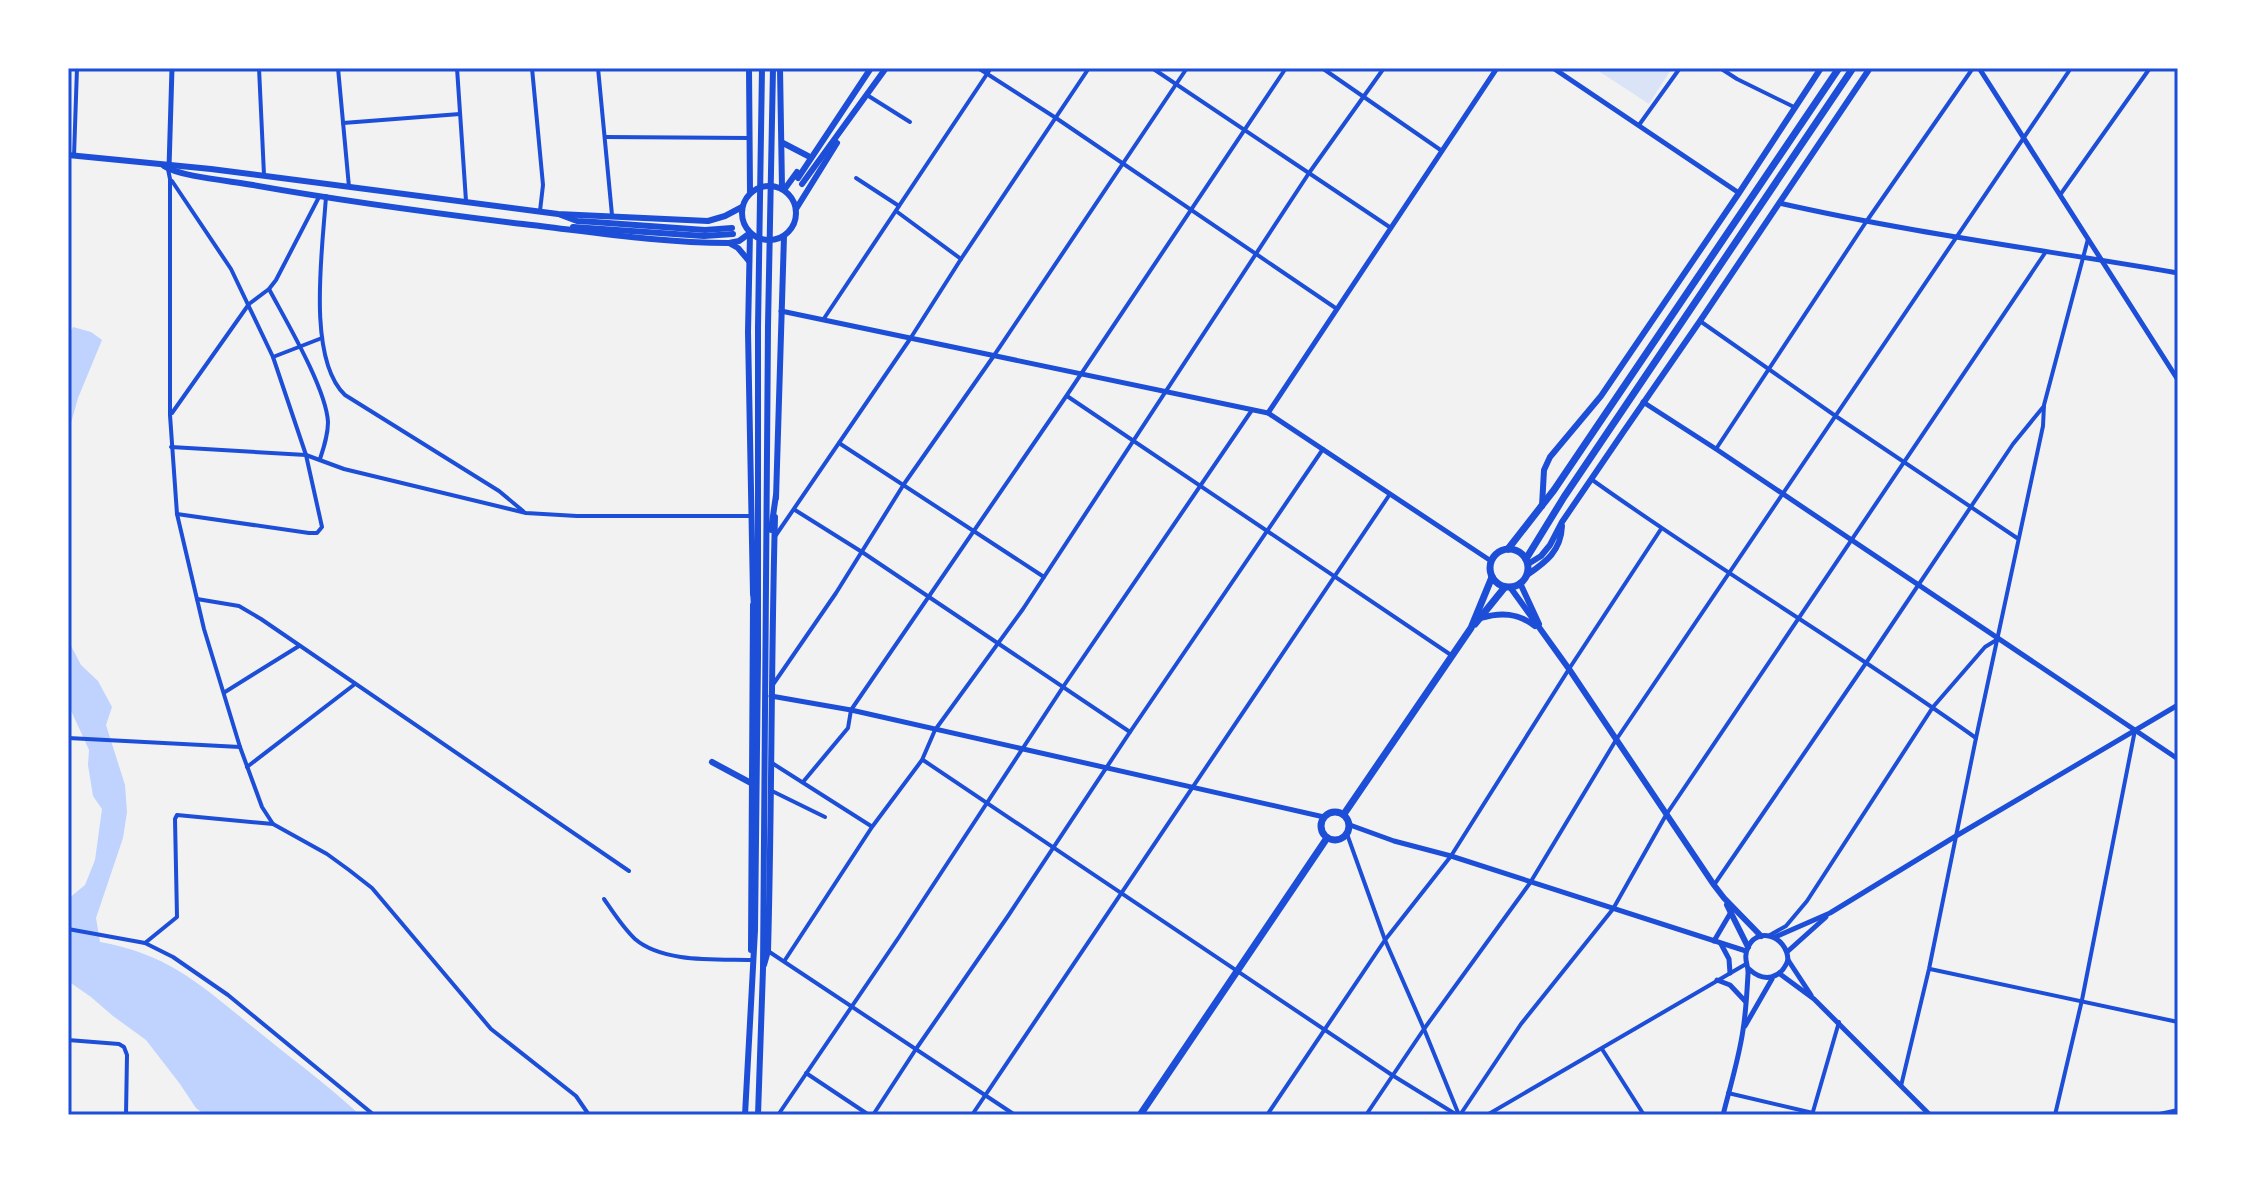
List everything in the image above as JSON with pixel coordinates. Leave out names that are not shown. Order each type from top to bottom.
[{"type":"highway","points":[[1508,549],[1542,506],[1839,68]]},
{"type":"highway","points":[[1471,628],[1507,587],[1520,583],[1527,575],[1527,562],[1564,497],[1853,68]]},
{"type":"highway","points":[[1327,838],[1340,839],[1348,830],[1344,814],[1471,628],[1492,577],[1491,561],[1498,552],[1508,549],[1519,551],[1527,562]]},
{"type":"highway","points":[[1492,577],[1507,587]]},
{"type":"highway","points":[[1327,838],[1321,826],[1324,817],[1335,811],[1344,814]]},
{"type":"highway","points":[[1140,1115],[1327,838]]},
{"type":"main road","points":[[71,155],[264,175],[558,214],[708,221],[742,207],[750,192],[749,68]]},
{"type":"main road","points":[[758,1115],[764,930],[758,327],[762,68]]},
{"type":"main road","points":[[745,1115],[755,930],[767,557],[773,68]]},
{"type":"main road","points":[[780,68],[783,189]]},
{"type":"main road","points":[[871,68],[800,181],[886,68]]},
{"type":"main road","points":[[1542,506],[1544,470],[1550,457],[1601,396],[1821,68]]},
{"type":"main road","points":[[1527,562],[1546,551],[1562,522],[1870,68]]},
{"type":"main road","points":[[783,189],[849,101]]},
{"type":"main road","points":[[796,209],[855,112]]},
{"type":"main road","points":[[783,143],[808,156]]},
{"type":"main road","points":[[167,166],[323,196],[624,237],[729,243],[739,241],[750,233]]},
{"type":"main road","points":[[742,207],[744,226],[750,233],[766,241],[784,236],[794,225],[794,201],[783,189],[769,185],[750,192]]},
{"type":"main road","points":[[557,228],[588,227],[704,236],[732,231],[577,221],[558,214]]},
{"type":"main road","points":[[750,233],[752,964]]},
{"type":"main road","points":[[763,969],[768,951],[771,692],[784,236]]},
{"type":"main road","points":[[729,243],[749,261]]},
{"type":"main road","points":[[767,557],[776,495]]},
{"type":"main road","points":[[1527,575],[1556,550],[1562,536],[1562,522]]},
{"type":"main road","points":[[1520,583],[1541,631]]},
{"type":"main road","points":[[1507,587],[1569,669],[1714,885],[1761,936]]},
{"type":"main road","points":[[753,590],[762,658]]},
{"type":"main road","points":[[1481,618],[1502,614],[1521,617],[1541,631]]},
{"type":"main road","points":[[712,762],[751,784]]},
{"type":"main road","points":[[1724,898],[1747,949]]},
{"type":"street","points":[[71,155],[77,68]]},
{"type":"street","points":[[172,68],[167,166],[170,179],[170,415],[177,514],[197,599],[240,747],[262,807],[273,824]]},
{"type":"street","points":[[259,68],[264,175]]},
{"type":"street","points":[[338,68],[349,187]]},
{"type":"street","points":[[457,68],[466,202]]},
{"type":"street","points":[[532,68],[543,185],[540,211]]},
{"type":"street","points":[[598,68],[612,215]]},
{"type":"street","points":[[978,68],[1337,309]]},
{"type":"street","points":[[823,320],[991,68]]},
{"type":"street","points":[[775,537],[1089,68]]},
{"type":"street","points":[[1152,68],[1391,228]]},
{"type":"street","points":[[1187,68],[904,484],[771,692],[1324,817]]},
{"type":"street","points":[[803,782],[848,728],[851,710],[1286,68]]},
{"type":"street","points":[[1322,68],[1442,151]]},
{"type":"street","points":[[785,960],[872,827],[922,760],[935,730],[1044,577],[1309,173],[1384,68]]},
{"type":"street","points":[[1268,413],[1497,68]]},
{"type":"street","points":[[1553,68],[1739,193]]},
{"type":"street","points":[[1639,125],[1680,68]]},
{"type":"street","points":[[1720,68],[1794,107]]},
{"type":"street","points":[[1716,449],[1866,222],[1976,68],[2178,380]]},
{"type":"street","points":[[1366,1115],[1530,883],[1616,740],[2071,68]]},
{"type":"street","points":[[2060,195],[2150,68]]},
{"type":"street","points":[[867,95],[910,122]]},
{"type":"street","points":[[343,123],[460,114]]},
{"type":"street","points":[[605,137],[750,138]]},
{"type":"street","points":[[856,178],[961,259]]},
{"type":"street","points":[[170,179],[231,269],[273,357],[306,455],[322,527],[317,533],[309,533],[177,514]]},
{"type":"street","points":[[170,415],[249,304],[269,289],[323,196]]},
{"type":"street","points":[[323,196],[319,310],[322,338],[333,379],[345,395],[499,491],[526,513]]},
{"type":"street","points":[[1778,203],[1866,222],[2178,273]]},
{"type":"street","points":[[1901,1086],[1929,969],[2040,440],[2044,405],[2088,239]]},
{"type":"street","points":[[1459,1115],[1521,1024],[1613,909],[1666,815],[2045,253]]},
{"type":"street","points":[[269,289],[326,407],[327,437],[320,459]]},
{"type":"street","points":[[781,311],[1268,413],[1491,561]]},
{"type":"street","points":[[1700,321],[2017,538]]},
{"type":"street","points":[[273,357],[322,338]]},
{"type":"street","points":[[1067,395],[1453,657]]},
{"type":"street","points":[[1643,402],[2178,759]]},
{"type":"street","points":[[1714,885],[2013,444],[2044,405]]},
{"type":"street","points":[[778,1115],[1252,410]]},
{"type":"street","points":[[839,443],[1044,577]]},
{"type":"street","points":[[171,447],[306,455],[356,472],[526,513],[751,516]]},
{"type":"street","points":[[806,1073],[871,1115],[1323,449]]},
{"type":"street","points":[[1591,479],[1661,529],[1976,738]]},
{"type":"street","points":[[972,1115],[1390,494]]},
{"type":"street","points":[[794,509],[1130,732]]},
{"type":"street","points":[[1267,1115],[1385,940],[1451,856],[1661,529]]},
{"type":"street","points":[[197,599],[239,606],[261,619],[629,871]]},
{"type":"street","points":[[1772,937],[1807,901],[1933,707],[1985,647],[1998,639]]},
{"type":"street","points":[[225,692],[299,646]]},
{"type":"street","points":[[247,767],[355,684]]},
{"type":"street","points":[[1747,949],[1761,936],[1772,937],[1830,913],[2178,705]]},
{"type":"street","points":[[2055,1115],[2082,1000],[2135,730]]},
{"type":"street","points":[[68,738],[240,747]]},
{"type":"street","points":[[922,760],[1392,1075],[1459,1115]]},
{"type":"street","points":[[772,763],[872,827]]},
{"type":"street","points":[[772,791],[825,817]]},
{"type":"street","points":[[145,943],[177,917],[177,815],[273,824],[327,854],[372,888],[491,1029],[576,1096],[589,1115]]},
{"type":"street","points":[[1348,830],[1451,856],[1747,949]]},
{"type":"street","points":[[1348,830],[1385,940],[1459,1115]]},
{"type":"street","points":[[604,899],[632,936],[655,950],[674,956],[752,964]]},
{"type":"street","points":[[1717,942],[1731,912]]},
{"type":"street","points":[[1787,952],[1830,913]]},
{"type":"street","points":[[68,929],[145,943],[173,957],[207,979],[374,1115]]},
{"type":"street","points":[[1772,937],[1785,946],[1788,960],[1814,999]]},
{"type":"street","points":[[1717,942],[1729,959],[1730,973]]},
{"type":"street","points":[[1723,1115],[1743,1030],[1747,949]]},
{"type":"street","points":[[768,951],[1015,1115]]},
{"type":"street","points":[[1748,966],[1757,976],[1772,978],[1780,974],[1788,960]]},
{"type":"street","points":[[1487,1115],[1717,980],[1748,966]]},
{"type":"street","points":[[1929,969],[2178,1022]]},
{"type":"street","points":[[1780,974],[1839,1022],[1930,1115]]},
{"type":"street","points":[[1743,1030],[1772,978]]},
{"type":"street","points":[[1717,980],[1730,985],[1745,1001]]},
{"type":"street","points":[[1728,1093],[1812,1114],[1839,1022]]},
{"type":"street","points":[[68,1040],[124,1047],[127,1055],[126,1115]]},
{"type":"street","points":[[1602,1049],[1644,1115]]},
{"type":"street","points":[[2155,1115],[2178,1110]]},
{"type":"shaded area","points":[[1594,68],[1672,68],[1649,104]]},
{"type":"water","points":[[73,327],[91,332],[102,340],[78,398],[68,434],[68,336]]},
{"type":"water","points":[[68,620],[69,642],[81,665],[98,681],[112,707],[106,725],[125,785],[127,812],[123,838],[96,918],[100,942],[149,956],[188,977],[360,1115],[205,1115],[196,1108],[146,1040],[68,981],[68,899],[85,885],[95,860],[102,809],[93,796],[89,750],[68,704]]}]
